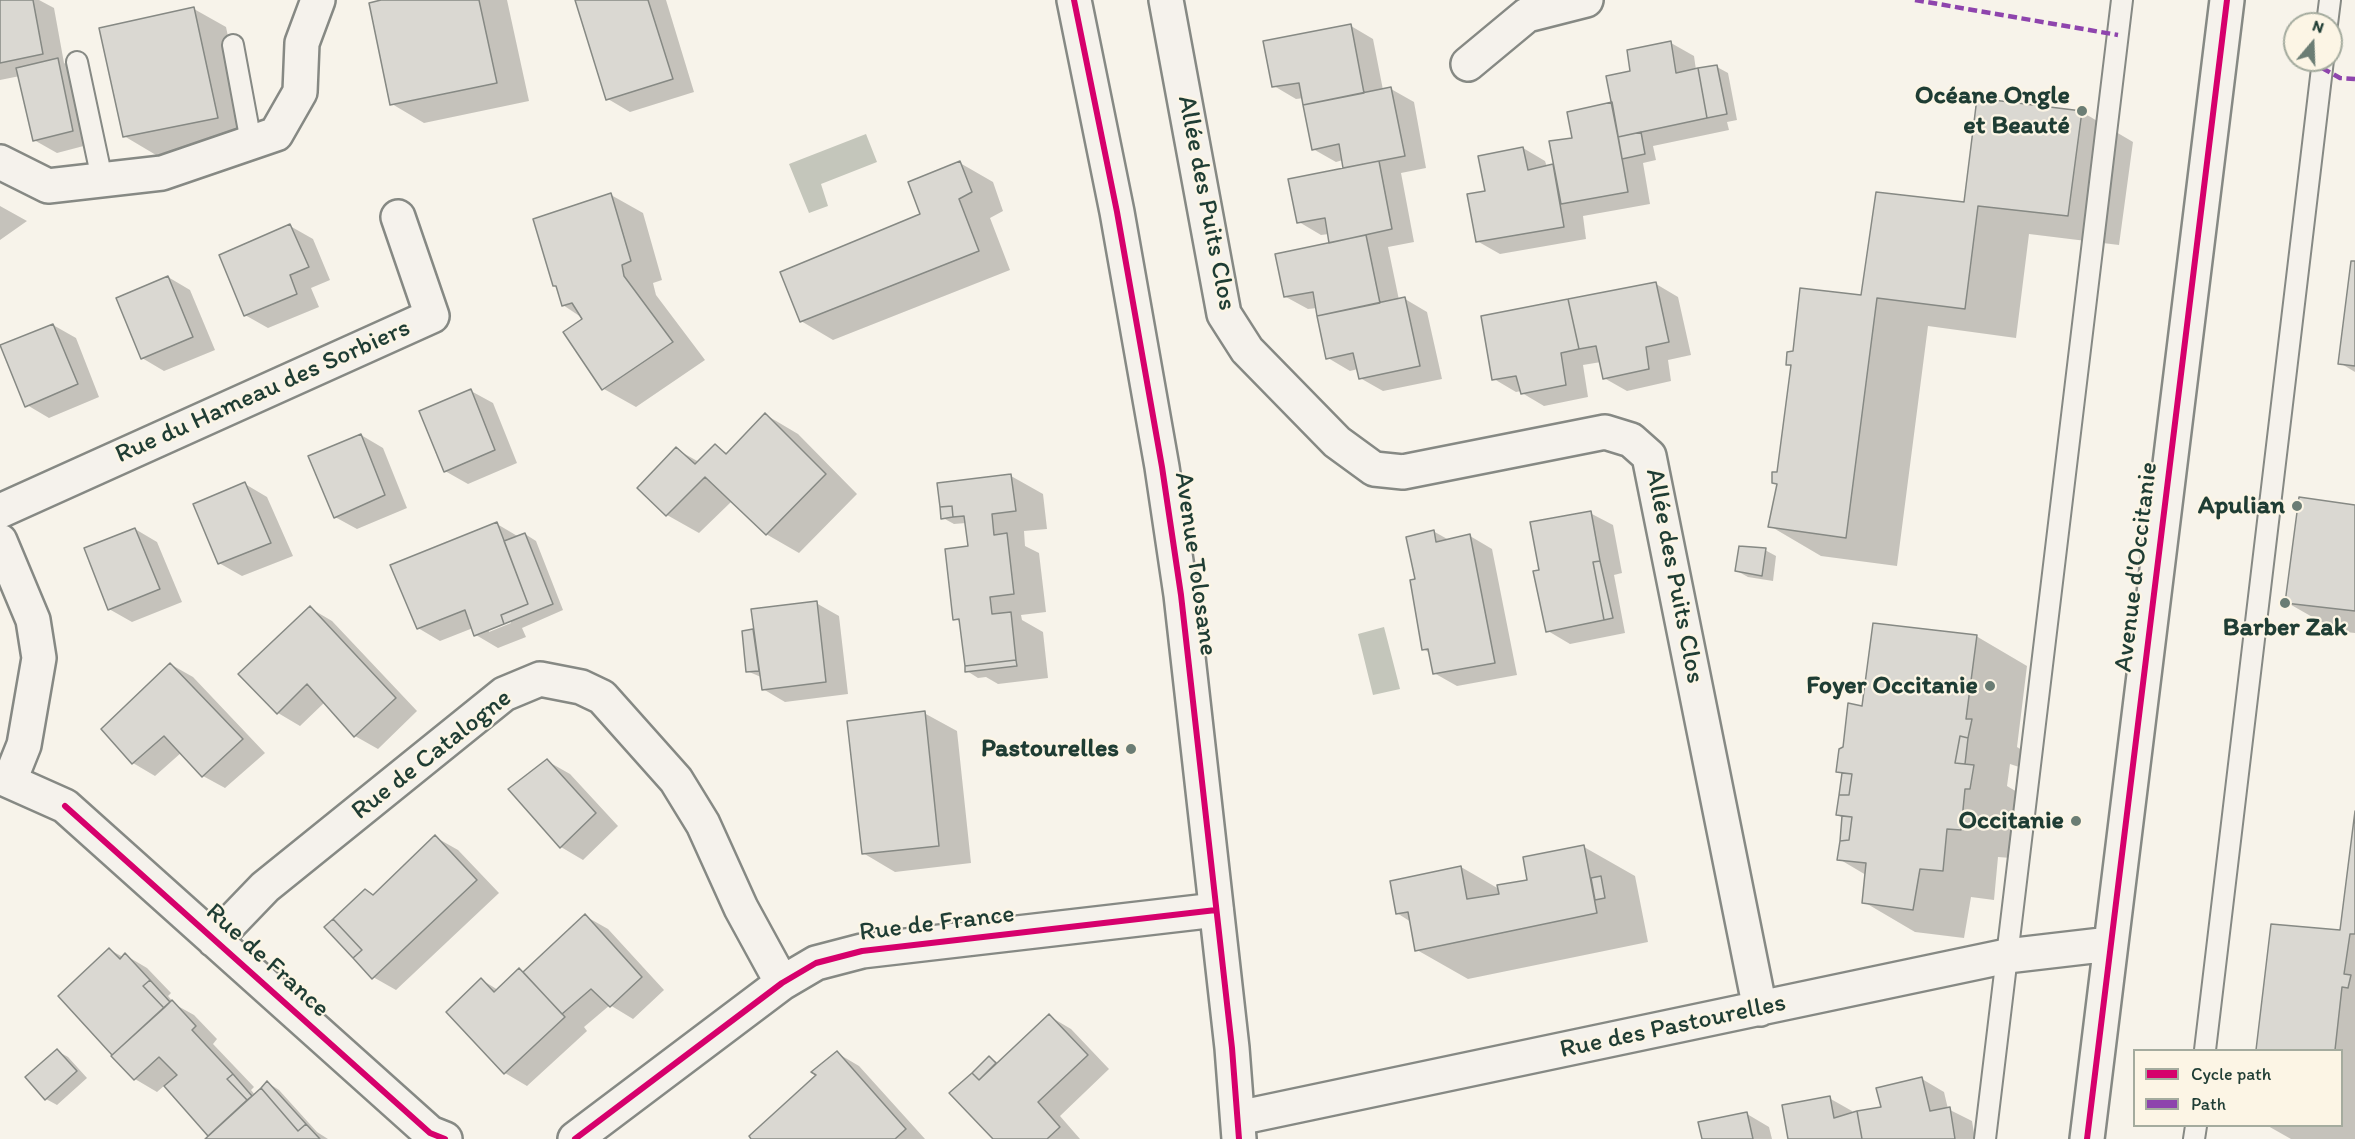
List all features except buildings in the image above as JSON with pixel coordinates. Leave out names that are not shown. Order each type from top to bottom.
[{"type":"street","points":[[0,162],[48,186],[162,173],[276,134],[300,92],[302,43],[318,0]]},
{"type":"street","name":"Avenue Tolosane","points":[[1074,0],[1117,212],[1162,467],[1181,595],[1239,1128]]},
{"type":"street","name":"Allée des Puits Clos","points":[[1166,0],[1224,314],[1247,350],[1337,442],[1374,469],[1403,472],[1605,432],[1631,440],[1649,456],[1760,1009]]},
{"type":"street","points":[[1468,64],[1527,15],[1586,0]]},
{"type":"street","name":"Avenue d'Occitanie","points":[[2087,1139],[2227,0]]},
{"type":"street","name":"Rue du Hameau des Sorbiers","points":[[0,511],[432,316],[398,217]]},
{"type":"street","points":[[0,542],[33,620],[39,658],[24,745],[5,778]]},
{"type":"street","name":"Rue de Catalogne","points":[[214,940],[265,887],[495,701],[504,694],[540,679],[581,687],[602,697],[676,780],[703,824],[741,908],[782,983]]},
{"type":"street","name":"Rue de France","points":[[5,778],[65,806],[430,1133],[445,1139]]},
{"type":"street","name":"Rue de France","points":[[575,1139],[782,983],[816,963],[862,951],[1216,910]]},
{"type":"street","name":"Rue des Pastourelles","points":[[1239,1128],[1760,1009],[2007,956],[2110,944]]},
{"type":"lane","points":[[1985,1139],[2122,0]]},
{"type":"lane","points":[[233,45],[251,142]]},
{"type":"lane","points":[[77,62],[102,179]]},
{"type":"lane","points":[[2205,1049],[2322,72]]},
{"type":"shaded area","points":[[866,134],[877,162],[821,184],[828,206],[809,213],[789,164]]},
{"type":"shaded area","points":[[1384,627],[1400,689],[1373,695],[1358,634]]},
{"type":"marked path","points":[[1915,0],[2118,35]]},
{"type":"marked path","points":[[2329,72],[2340,78],[2355,79]]},
{"type":"cycle path","points":[[1074,0],[1117,212],[1162,467],[1181,595],[1232,1048],[1239,1139]]},
{"type":"cycle path","points":[[2087,1139],[2227,0]]},
{"type":"cycle path","points":[[65,806],[430,1133],[445,1139]]},
{"type":"cycle path","points":[[575,1139],[782,983],[816,963],[862,951],[1216,910]]},
{"type":"place","name":"Océane Ongle et Beauté","points":[[2082,111]]},
{"type":"place","name":"Apulian","points":[[2297,506]]},
{"type":"place","name":"Barber Zak","points":[[2285,603]]},
{"type":"place","name":"Foyer Occitanie","points":[[1990,686]]},
{"type":"place","name":"Pastourelles","points":[[1131,749]]},
{"type":"place","name":"Occitanie","points":[[2076,821]]}]
